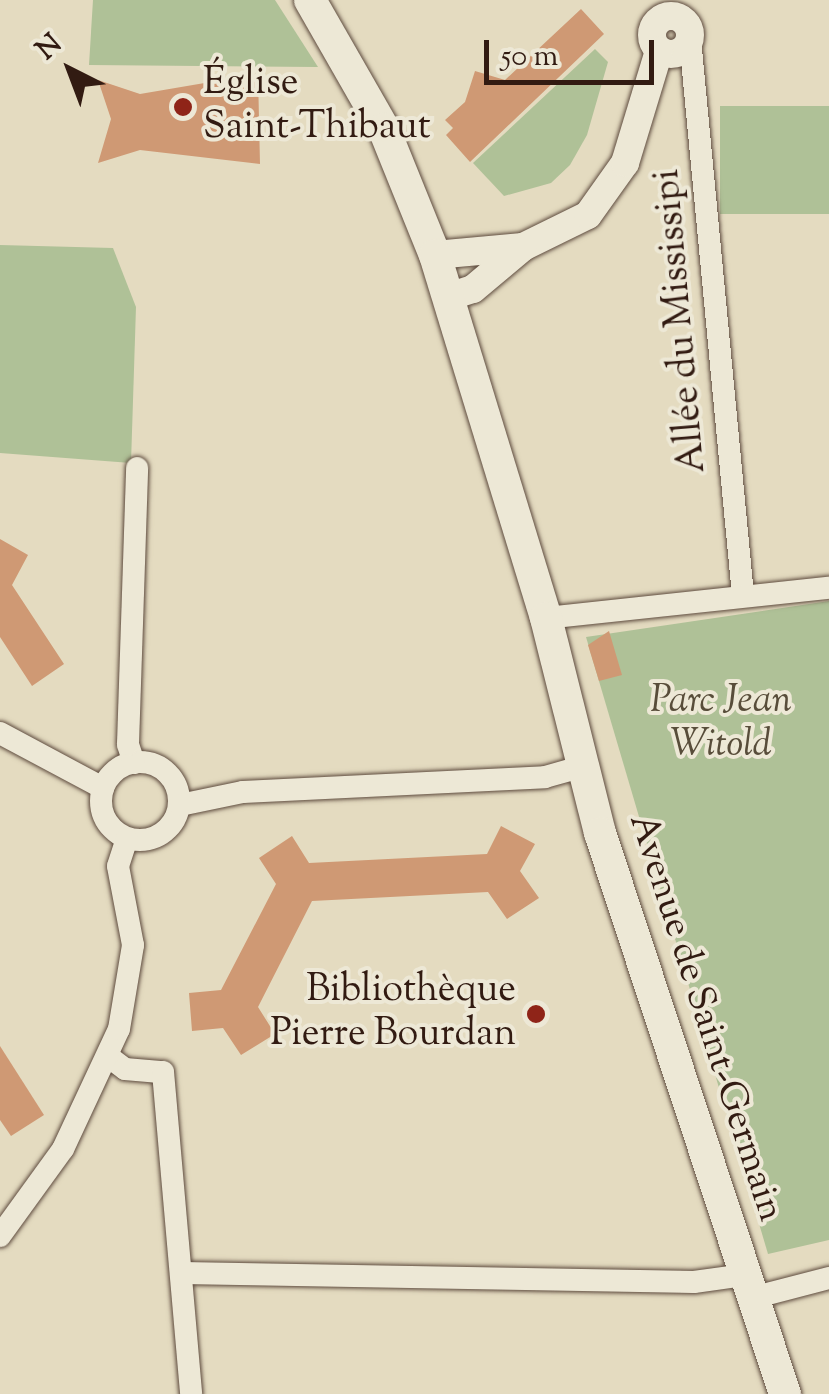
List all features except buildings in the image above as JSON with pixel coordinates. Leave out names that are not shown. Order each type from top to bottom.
[{"type":"main road","name":"Avenue de Saint-Germain","points":[[310,0],[360,83],[416,204],[434,255],[546,618],[584,766],[785,1394]]},
{"type":"street","points":[[448,297],[473,289],[522,247],[588,214],[610,192],[660,51],[652,30],[672,8],[687,24],[690,39],[678,54],[660,51]]},
{"type":"street","name":"Allée du Mississipi","points":[[690,39],[743,596]]},
{"type":"street","points":[[434,255],[522,247]]},
{"type":"street","points":[[134,762],[128,744],[137,468]]},
{"type":"street","points":[[546,618],[829,588]]},
{"type":"street","points":[[0,734],[103,788]]},
{"type":"street","points":[[103,788],[134,762]]},
{"type":"street","points":[[134,762],[167,772],[180,805]]},
{"type":"street","points":[[128,839],[162,834],[180,805],[243,792],[545,777],[584,766]]},
{"type":"street","points":[[103,788],[105,818],[128,839]]},
{"type":"street","points":[[0,1236],[54,1164],[110,1058],[133,945],[118,866],[128,839]]},
{"type":"street","points":[[110,1058],[125,1069],[162,1072],[191,1394]]},
{"type":"street","points":[[182,1274],[748,1286],[829,1278]]},
{"type":"green space","points":[[93,0],[275,0],[318,67],[89,65]]},
{"type":"green space","points":[[595,49],[608,62],[587,135],[570,165],[551,183],[504,196],[473,163]]},
{"type":"green space","points":[[720,106],[829,106],[829,214],[720,214]]},
{"type":"green space","points":[[0,245],[113,248],[136,307],[131,463],[0,453]]},
{"type":"green space","name":"Parc Jean Witold","points":[[829,601],[829,1240],[768,1254],[586,637]]},
{"type":"place","name":"Église Saint-Thibaut","points":[[183,107]]},
{"type":"place","name":"Bibliothèque Pierre Bourdan","points":[[536,1014]]}]
